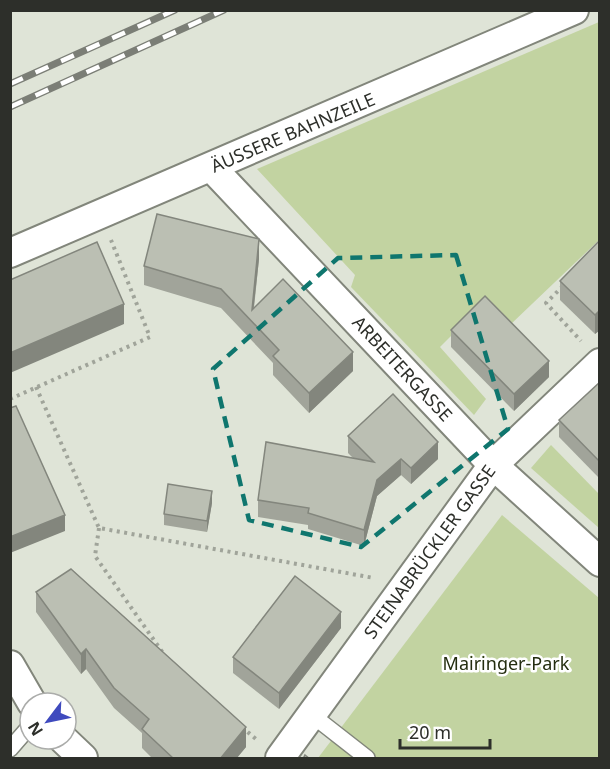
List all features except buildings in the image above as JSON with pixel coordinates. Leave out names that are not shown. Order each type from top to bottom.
[{"type":"street","name":"ÄUSSERE BAHNZEILE","points":[[10,253],[212,168],[574,10]]},
{"type":"street","name":"ARBEITERGASSE","points":[[212,168],[493,465],[600,562]]},
{"type":"street","name":"STEINABRÜCKLER GASSE","points":[[270,751],[312,714],[493,465],[592,354]]},
{"type":"street","points":[[10,665],[25,691]]},
{"type":"lane","points":[[312,714],[367,759]]},
{"type":"path","points":[[10,399],[150,338],[107,232]]},
{"type":"path","points":[[569,280],[546,303],[592,354]]},
{"type":"path","points":[[36,387],[99,528],[95,556],[164,655]]},
{"type":"path","points":[[99,528],[405,584]]},
{"type":"path","points":[[233,719],[270,751]]},
{"type":"highlighted area","points":[[456,255],[508,429],[361,547],[249,520],[213,369],[338,258]]},
{"type":"green space","points":[[599,22],[599,240],[510,325],[484,303],[440,347],[486,399],[474,415],[351,287],[355,275],[257,169]]},
{"type":"green space","points":[[551,445],[599,494],[599,528],[531,468]]},
{"type":"green space","name":"Mairinger-Park","points":[[502,515],[599,598],[599,758],[318,758]]},
{"type":"railway","points":[[10,84],[175,10]]},
{"type":"railway","points":[[10,107],[224,10]]}]
